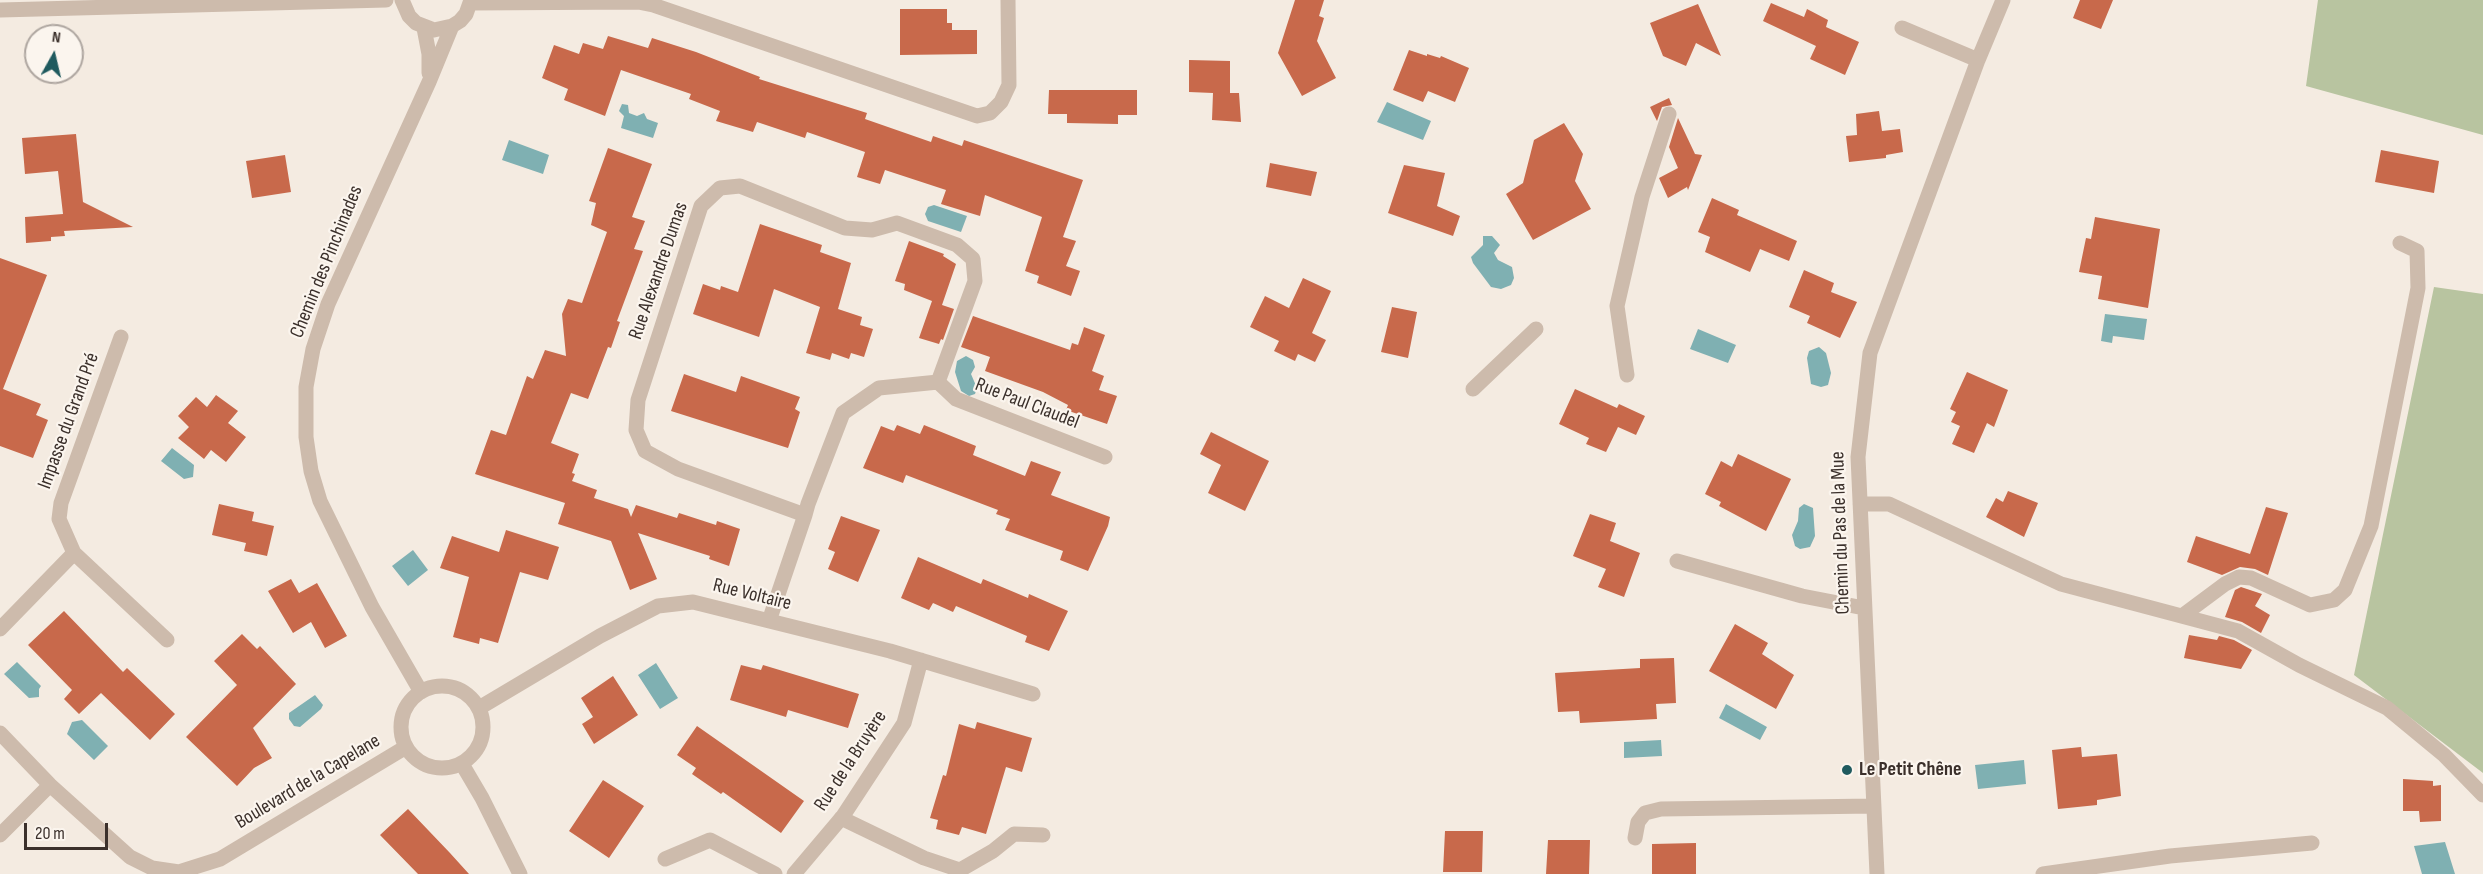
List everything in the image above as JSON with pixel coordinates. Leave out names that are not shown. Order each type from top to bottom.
[{"type":"street","points":[[0,10],[386,0]]},
{"type":"street","points":[[402,0],[409,16],[424,28],[434,30],[452,26]]},
{"type":"street","points":[[471,2],[638,2],[669,5],[977,116],[990,113],[1001,102],[1009,84],[1008,0]]},
{"type":"street","name":"Chemin du Pas de la Mue","points":[[1877,874],[1858,457],[1870,353],[1978,60],[2003,0]]},
{"type":"street","name":"Chemin des Pinchinades","points":[[421,692],[372,607],[321,501],[311,471],[306,436],[306,397],[313,349],[328,304],[429,82],[452,26],[466,14],[471,2]]},
{"type":"street","name":"Chemin des Pinchinades","points":[[424,28],[429,54],[429,82]]},
{"type":"street","points":[[1902,28],[1978,60]]},
{"type":"street","points":[[1627,375],[1617,306],[1642,197],[1668,114]]},
{"type":"street","name":"Rue Alexandre Dumas","points":[[805,515],[678,469],[645,450],[636,430],[638,400],[701,206],[720,188],[740,186],[845,228],[872,230],[897,224],[957,245],[973,259],[975,281],[938,382]]},
{"type":"street","points":[[2182,616],[2225,584],[2239,577],[2251,578],[2310,605],[2334,600],[2345,590],[2371,526],[2418,288],[2417,251],[2400,243]]},
{"type":"street","points":[[1473,389],[1536,329]]},
{"type":"street","name":"Impasse du Grand Pré","points":[[121,338],[61,503],[59,519],[74,553],[167,640]]},
{"type":"street","points":[[769,621],[843,413],[879,388],[938,382]]},
{"type":"street","name":"Rue Paul Claudel","points":[[938,382],[956,399],[1105,457]]},
{"type":"street","points":[[1860,504],[1889,504],[2061,584],[2238,631],[2387,708],[2444,755],[2483,795]]},
{"type":"street","points":[[0,629],[74,553]]},
{"type":"street","points":[[1677,561],[1802,596],[1864,608]]},
{"type":"street","name":"Rue Voltaire","points":[[478,708],[600,636],[658,606],[693,602],[921,660],[1033,694]]},
{"type":"street","name":"Rue de la Bruyère","points":[[794,874],[841,818],[904,723],[921,660]]},
{"type":"street","points":[[447,686],[470,697],[478,708],[483,723],[482,739],[474,754],[462,764],[446,768],[430,767],[416,759],[406,747],[401,723],[404,711],[411,700],[421,692],[433,687],[447,686]]},
{"type":"street","name":"Boulevard de la Capelane","points":[[0,733],[50,785],[130,857],[152,868],[179,873],[220,859],[406,747]]},
{"type":"street","points":[[462,764],[520,874]]},
{"type":"street","points":[[0,835],[50,785]]},
{"type":"street","points":[[1635,838],[1638,822],[1645,813],[1661,809],[1874,806]]},
{"type":"street","points":[[841,818],[924,858],[960,870],[993,851],[1014,834],[1043,835]]},
{"type":"street","points":[[665,859],[710,840],[776,874]]},
{"type":"street","points":[[2043,874],[2170,856],[2312,843]]},
{"type":"green space","points":[[2318,0],[2483,0],[2483,135],[2306,86]]},
{"type":"green space","points":[[2434,287],[2483,294],[2483,773],[2354,675]]},
{"type":"water","points":[[1387,102],[1431,121],[1423,140],[1377,122]]},
{"type":"water","points":[[622,104],[628,105],[629,113],[637,116],[644,113],[647,119],[658,123],[653,138],[621,128],[624,116],[619,111]]},
{"type":"water","points":[[509,140],[549,155],[543,174],[502,160]]},
{"type":"water","points":[[934,205],[967,216],[961,232],[928,221],[925,214],[928,207]]},
{"type":"water","points":[[1483,236],[1492,236],[1500,245],[1494,253],[1498,260],[1512,267],[1514,278],[1511,285],[1501,289],[1491,287],[1473,263],[1471,257],[1483,245]]},
{"type":"water","points":[[2105,314],[2147,319],[2144,340],[2113,336],[2112,343],[2101,341]]},
{"type":"water","points":[[1698,329],[1736,345],[1728,363],[1690,349]]},
{"type":"water","points":[[1819,347],[1826,353],[1831,373],[1828,385],[1821,387],[1811,384],[1807,358],[1809,351]]},
{"type":"water","points":[[966,356],[973,360],[975,367],[971,374],[977,388],[975,394],[969,396],[961,391],[955,372],[957,361]]},
{"type":"water","points":[[172,448],[194,465],[193,477],[184,479],[161,461]]},
{"type":"water","points":[[1804,504],[1813,508],[1815,536],[1810,547],[1800,549],[1795,546],[1792,535],[1798,521],[1799,508]]},
{"type":"water","points":[[413,550],[428,570],[408,586],[392,566]]},
{"type":"water","points":[[17,662],[41,686],[39,697],[29,698],[4,674]]},
{"type":"water","points":[[656,663],[678,698],[660,709],[638,675]]},
{"type":"water","points":[[315,695],[323,705],[321,709],[300,727],[294,726],[289,719],[289,713]]},
{"type":"water","points":[[1726,704],[1767,727],[1760,740],[1719,718]]},
{"type":"water","points":[[82,720],[108,746],[94,760],[67,734],[72,722]]},
{"type":"water","points":[[1661,740],[1662,756],[1624,758],[1624,742]]},
{"type":"water","points":[[2024,760],[2026,784],[1978,789],[1975,765]]},
{"type":"water","points":[[2445,842],[2455,874],[2422,874],[2414,846]]},
{"type":"building","points":[[1295,0],[1324,0],[1319,16],[1324,18],[1317,41],[1336,78],[1302,96],[1278,53]]},
{"type":"building","points":[[2080,0],[2113,0],[2101,29],[2073,18]]},
{"type":"building","points":[[1771,3],[1804,17],[1807,9],[1828,20],[1826,27],[1859,42],[1845,75],[1810,59],[1816,46],[1763,21]]},
{"type":"building","points":[[1698,4],[1721,56],[1696,43],[1686,66],[1663,56],[1650,23]]},
{"type":"building","points":[[900,9],[947,9],[947,23],[952,23],[952,30],[977,30],[977,54],[900,55]]},
{"type":"building","points":[[608,36],[648,48],[652,38],[696,52],[760,77],[759,79],[867,113],[865,119],[931,142],[933,136],[962,146],[964,140],[1083,180],[1063,237],[1076,241],[1066,266],[1080,271],[1071,296],[1037,283],[1039,276],[1025,271],[1042,217],[985,195],[980,216],[941,204],[946,190],[885,170],[880,184],[857,177],[865,152],[807,132],[805,138],[757,122],[753,132],[716,121],[720,111],[689,99],[691,94],[621,70],[605,116],[564,100],[568,89],[542,78],[554,45],[579,54],[583,43],[603,49]]},
{"type":"building","points":[[1409,50],[1427,56],[1427,54],[1440,58],[1441,56],[1469,68],[1455,102],[1428,91],[1423,102],[1393,90]]},
{"type":"building","points":[[1189,60],[1230,61],[1230,93],[1239,93],[1241,122],[1212,120],[1213,93],[1189,92]]},
{"type":"building","points":[[1049,90],[1137,90],[1137,115],[1118,115],[1118,124],[1067,123],[1067,114],[1048,114]]},
{"type":"building","points":[[1669,98],[1672,105],[1662,107],[1657,121],[1650,107]]},
{"type":"building","points":[[1879,111],[1882,131],[1900,129],[1903,152],[1886,155],[1886,158],[1849,162],[1846,136],[1857,135],[1856,114]]},
{"type":"building","points":[[1678,118],[1695,154],[1702,155],[1688,190],[1687,187],[1668,198],[1659,178],[1678,168],[1669,147]]},
{"type":"building","points":[[1564,123],[1583,154],[1575,181],[1591,209],[1533,240],[1506,194],[1523,183],[1534,140]]},
{"type":"building","points":[[76,134],[83,202],[133,227],[64,231],[65,236],[51,237],[51,241],[26,243],[25,217],[63,214],[58,171],[25,174],[22,138]]},
{"type":"building","points":[[608,148],[652,164],[632,217],[645,221],[634,249],[643,251],[617,321],[620,322],[611,348],[608,347],[588,399],[571,393],[551,443],[579,454],[572,473],[575,474],[572,481],[597,490],[594,498],[628,509],[631,517],[636,505],[677,518],[679,513],[716,525],[717,521],[740,529],[729,566],[709,559],[710,556],[638,533],[657,579],[630,590],[611,541],[558,524],[565,503],[475,474],[491,430],[506,435],[527,376],[533,379],[545,350],[566,356],[562,314],[568,299],[582,303],[607,232],[591,225],[596,203],[589,201]]},
{"type":"building","points":[[2381,150],[2439,161],[2434,193],[2375,182]]},
{"type":"building","points":[[285,155],[291,192],[252,198],[246,161]]},
{"type":"building","points":[[1270,163],[1317,172],[1311,196],[1266,187]]},
{"type":"building","points":[[1404,165],[1445,173],[1437,206],[1460,216],[1453,236],[1388,213]]},
{"type":"building","points":[[1712,198],[1739,210],[1737,215],[1797,241],[1789,261],[1760,249],[1750,272],[1705,252],[1710,237],[1698,232]]},
{"type":"building","points":[[2095,217],[2160,229],[2148,308],[2098,299],[2102,276],[2079,272],[2086,238],[2091,239]]},
{"type":"building","points":[[760,224],[822,245],[820,252],[851,263],[838,309],[862,317],[860,325],[873,329],[864,357],[851,353],[849,359],[832,353],[830,360],[806,353],[820,307],[774,289],[759,337],[693,314],[703,284],[720,290],[721,286],[738,292]]},
{"type":"building","points":[[909,241],[944,254],[943,256],[956,264],[942,305],[954,309],[943,340],[941,339],[939,344],[919,338],[932,301],[904,290],[905,284],[895,281]]},
{"type":"building","points":[[0,258],[47,275],[3,389],[41,404],[36,415],[48,420],[33,458],[0,446]]},
{"type":"building","points":[[1804,270],[1834,283],[1831,292],[1857,302],[1840,338],[1807,323],[1810,316],[1789,307]]},
{"type":"building","points":[[1303,278],[1331,291],[1312,333],[1326,340],[1315,362],[1298,354],[1295,361],[1274,351],[1279,341],[1250,327],[1265,296],[1289,308]]},
{"type":"building","points":[[1392,307],[1417,312],[1408,358],[1381,352]]},
{"type":"building","points":[[973,316],[1070,350],[1072,343],[1078,345],[1084,327],[1105,335],[1092,371],[1104,376],[1099,390],[1117,396],[1107,424],[1066,410],[1068,405],[1043,392],[985,371],[990,357],[961,347]]},
{"type":"building","points":[[1967,372],[2008,390],[1994,427],[1987,423],[1974,453],[1952,444],[1960,426],[1951,422],[1956,412],[1950,409]]},
{"type":"building","points":[[684,374],[736,392],[741,376],[800,397],[795,409],[800,412],[788,448],[671,411]]},
{"type":"building","points":[[1575,389],[1617,408],[1619,404],[1645,416],[1636,435],[1618,427],[1606,452],[1586,444],[1589,438],[1559,424]]},
{"type":"building","points":[[216,395],[238,411],[228,423],[246,437],[226,462],[211,450],[204,459],[178,438],[189,427],[178,416],[196,397],[207,407]]},
{"type":"building","points":[[897,425],[920,434],[924,425],[976,446],[973,455],[1025,476],[1031,461],[1061,472],[1051,495],[1110,517],[1088,571],[1060,560],[1063,551],[1005,530],[1010,519],[996,514],[998,510],[906,475],[903,483],[863,468],[881,426],[894,431]]},
{"type":"building","points":[[1211,432],[1269,461],[1245,511],[1208,493],[1221,465],[1200,454]]},
{"type":"building","points":[[1738,454],[1791,479],[1766,531],[1719,506],[1721,502],[1705,494],[1721,461],[1732,467]]},
{"type":"building","points":[[2008,491],[2038,503],[2024,537],[1986,517],[1996,498],[2003,502]]},
{"type":"building","points":[[219,504],[254,512],[252,521],[274,526],[267,556],[244,551],[246,543],[212,535]]},
{"type":"building","points":[[2266,507],[2288,513],[2268,575],[2255,569],[2240,567],[2222,575],[2187,562],[2196,536],[2250,554]]},
{"type":"building","points":[[1590,514],[1616,523],[1610,541],[1640,553],[1624,597],[1598,587],[1606,569],[1573,556]]},
{"type":"building","points":[[841,516],[880,530],[858,582],[828,569],[835,552],[828,549]]},
{"type":"building","points":[[506,530],[559,547],[548,580],[520,572],[498,643],[480,638],[479,644],[453,637],[469,577],[440,568],[452,536],[499,552]]},
{"type":"building","points":[[918,557],[981,584],[983,579],[1028,598],[1029,594],[1068,611],[1049,651],[1025,642],[1027,636],[956,606],[953,612],[933,603],[929,610],[901,598]]},
{"type":"building","points":[[291,579],[299,593],[317,583],[347,636],[325,648],[311,622],[293,633],[268,591]]},
{"type":"building","points":[[2241,587],[2262,594],[2255,606],[2270,615],[2261,633],[2242,622],[2225,617],[2235,590]]},
{"type":"building","points":[[64,611],[123,672],[127,668],[175,714],[150,740],[101,693],[79,714],[64,699],[72,690],[28,645]]},
{"type":"building","points":[[1735,624],[1768,643],[1762,654],[1794,675],[1776,709],[1709,671]]},
{"type":"building","points":[[242,634],[257,649],[260,646],[296,684],[253,728],[272,758],[254,768],[237,786],[186,737],[237,685],[214,661]]},
{"type":"building","points":[[2189,635],[2217,640],[2219,636],[2234,640],[2252,650],[2241,669],[2184,658]]},
{"type":"building","points":[[1674,658],[1676,703],[1656,704],[1657,719],[1580,723],[1579,711],[1558,712],[1555,673],[1640,668],[1640,659]]},
{"type":"building","points":[[741,665],[761,670],[763,665],[859,694],[848,728],[788,710],[786,717],[730,700]]},
{"type":"building","points":[[613,676],[638,715],[594,744],[582,724],[593,717],[581,698]]},
{"type":"building","points":[[977,722],[1032,738],[1022,772],[1006,767],[986,834],[962,827],[959,835],[936,829],[938,820],[930,818],[943,775],[946,776],[959,724],[975,729]]},
{"type":"building","points":[[697,726],[804,801],[781,833],[723,792],[721,794],[692,774],[696,768],[677,755]]},
{"type":"building","points":[[2081,747],[2082,757],[2117,754],[2121,796],[2097,800],[2097,805],[2058,809],[2052,750]]},
{"type":"building","points":[[2403,779],[2433,781],[2433,786],[2441,785],[2441,821],[2420,822],[2419,811],[2403,811]]},
{"type":"building","points":[[603,780],[644,806],[609,858],[569,831]]},
{"type":"building","points":[[408,809],[469,874],[418,874],[380,835]]},
{"type":"building","points":[[1445,831],[1483,831],[1482,872],[1443,872]]},
{"type":"building","points":[[1548,840],[1590,840],[1589,874],[1546,874]]},
{"type":"building","points":[[1696,843],[1696,874],[1652,874],[1652,844]]},
{"type":"place","name":"Le Petit Chêne","points":[[1847,770]]}]
